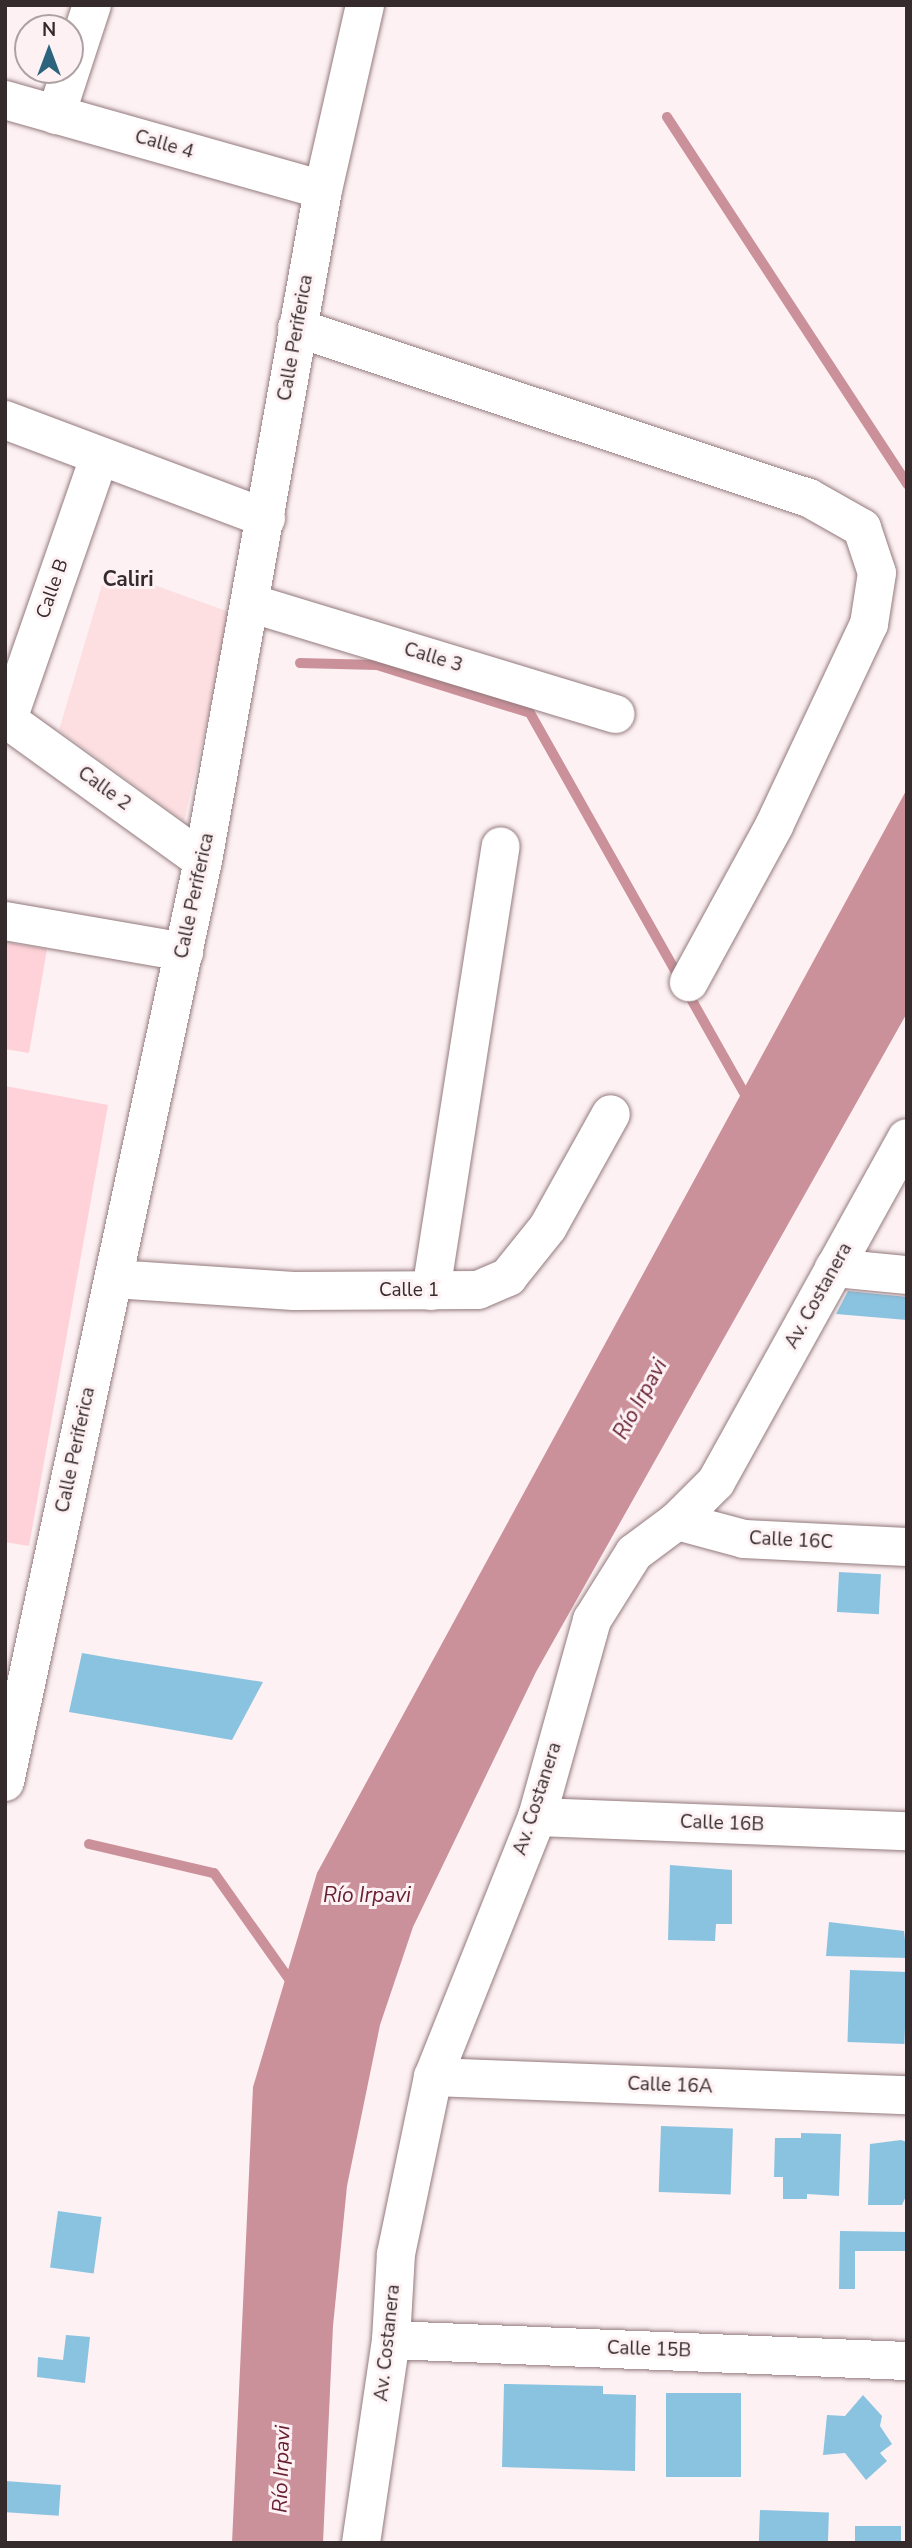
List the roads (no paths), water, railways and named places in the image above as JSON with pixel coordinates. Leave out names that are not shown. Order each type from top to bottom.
[{"type":"street","points":[[55,115],[92,5]]},
{"type":"street","name":"Calle Periferica","points":[[5,1783],[203,861],[266,518],[297,328],[360,7]]},
{"type":"street","name":"Calle 4","points":[[5,100],[323,190]]},
{"type":"street","points":[[297,328],[809,498],[862,528],[877,573],[869,624],[774,826],[689,982]]},
{"type":"street","points":[[5,420],[99,458],[266,518]]},
{"type":"street","name":"Calle B","points":[[7,718],[99,458]]},
{"type":"street","name":"Calle 3","points":[[250,603],[616,714]]},
{"type":"street","name":"Calle 2","points":[[7,718],[203,861]]},
{"type":"street","points":[[431,1292],[501,846]]},
{"type":"street","points":[[5,921],[184,952]]},
{"type":"street","name":"Calle 1","points":[[114,1279],[294,1292],[478,1290],[508,1277],[548,1227],[611,1114]]},
{"type":"street","name":"Av. Costanera","points":[[361,2543],[391,2340],[396,2254],[433,2077],[537,1817],[592,1620],[634,1553],[677,1521],[716,1482],[907,1138]]},
{"type":"street","points":[[834,1268],[907,1275]]},
{"type":"street","name":"Calle 16C","points":[[677,1521],[744,1539],[907,1547]]},
{"type":"street","name":"Calle 16B","points":[[537,1817],[907,1831]]},
{"type":"street","name":"Calle 16A","points":[[433,2077],[907,2095]]},
{"type":"street","name":"Calle 15B","points":[[391,2340],[907,2361]]},
{"type":"water","name":"Río Irpavi","points":[[907,789],[907,1013],[536,1672],[413,1927],[380,2025],[347,2186],[333,2326],[323,2543],[232,2543],[253,2087],[317,1873]]},
{"type":"waterway","points":[[667,117],[907,484]]},
{"type":"waterway","points":[[300,663],[377,665],[530,713],[749,1101]]},
{"type":"waterway","points":[[89,1844],[214,1873],[294,1986]]},
{"type":"district","name":"Caliri","points":[[128,579]]}]
